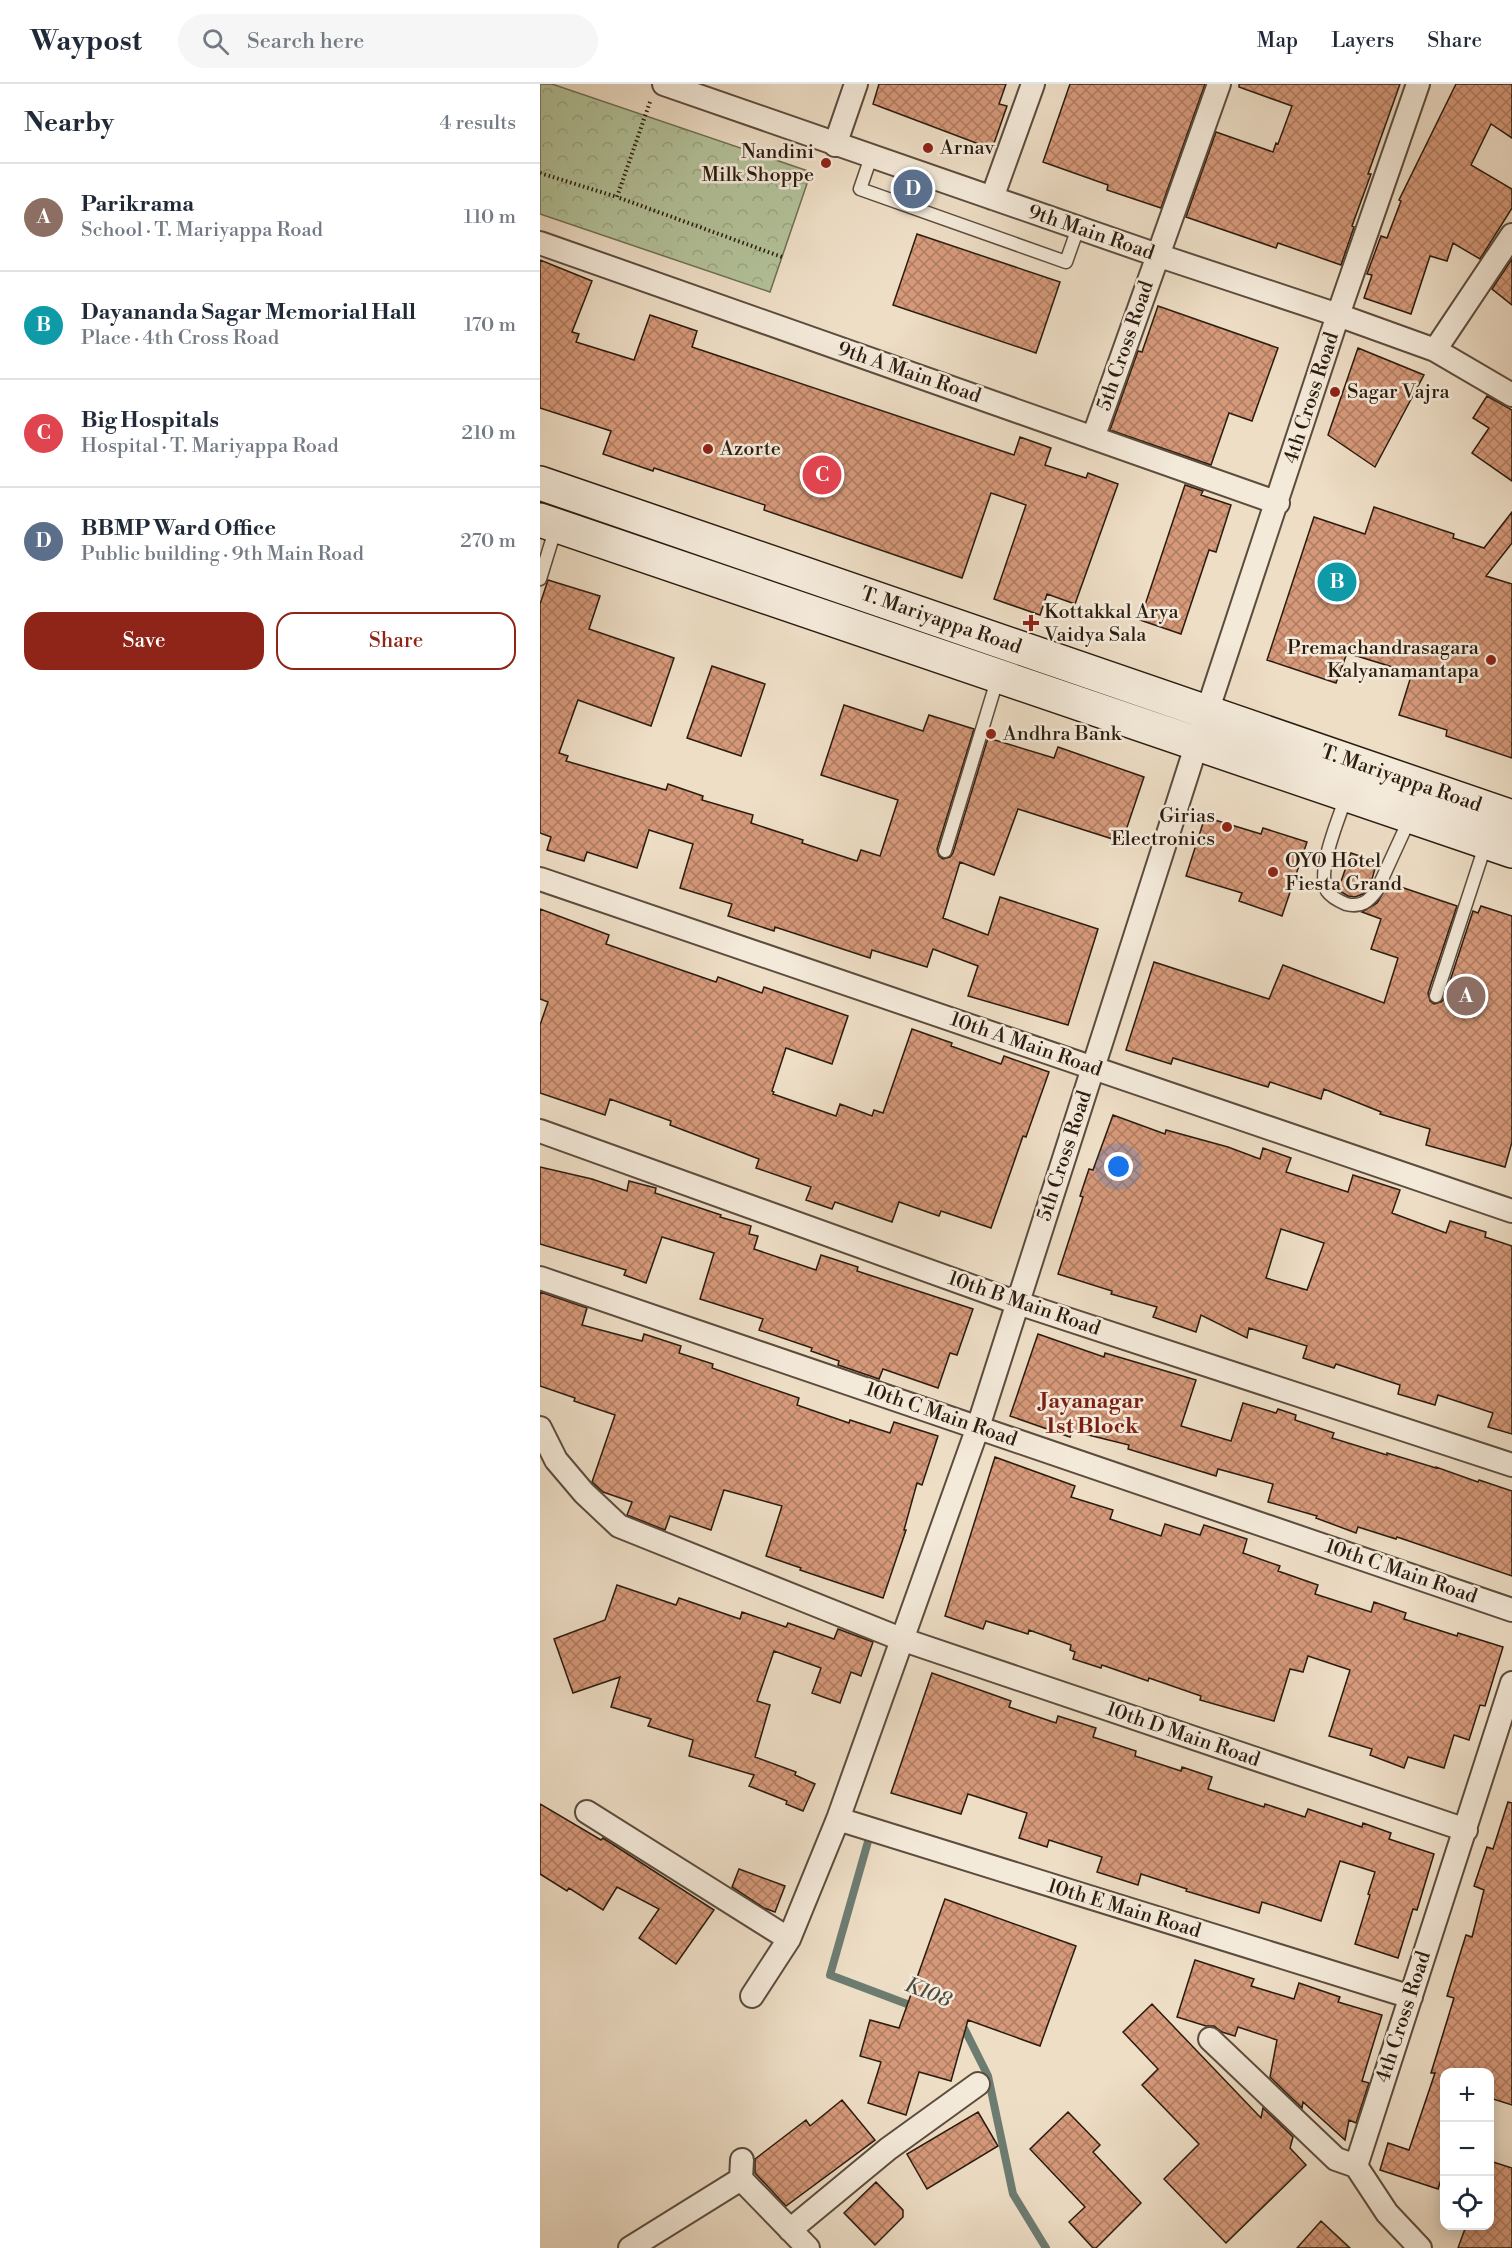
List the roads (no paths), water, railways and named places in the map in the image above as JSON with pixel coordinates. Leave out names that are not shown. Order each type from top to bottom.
[{"type":"main road","name":"T. Mariyappa Road","points":[[540,483],[1512,817]]},
{"type":"main road","name":"T. Mariyappa Road","points":[[548,523],[1499,846]]},
{"type":"street","points":[[835,145],[856,84]]},
{"type":"street","points":[[992,198],[1033,84]]},
{"type":"street","name":"5th Cross Road","points":[[1093,438],[1219,84]]},
{"type":"street","name":"4th Cross Road","points":[[1207,712],[1278,503],[1338,315],[1418,84]]},
{"type":"street","name":"9th Main Road","points":[[658,88],[872,157],[1338,315],[1435,350],[1512,394]]},
{"type":"street","points":[[1435,350],[1512,236]]},
{"type":"street","name":"9th A Main Road","points":[[540,243],[1278,503]]},
{"type":"street","name":"5th Cross Road","points":[[752,1996],[789,1939],[838,1819],[978,1427],[1207,712]]},
{"type":"street","name":"10th A Main Road","points":[[540,879],[1512,1211]]},
{"type":"street","name":"10th B Main Road","points":[[540,1131],[1018,1303],[1512,1465]]},
{"type":"street","name":"10th C Main Road","points":[[540,1278],[1512,1610]]},
{"type":"street","name":"10th D Main Road","points":[[540,1428],[556,1460],[584,1493],[619,1526],[901,1640],[1466,1830]]},
{"type":"street","name":"4th Cross Road","points":[[1356,2166],[1512,1683]]},
{"type":"street","points":[[587,1812],[789,1939]]},
{"type":"street","name":"10th E Main Road","points":[[838,1819],[1411,1997]]},
{"type":"street","points":[[1210,2039],[1336,2159],[1356,2166],[1387,2213],[1420,2248]]},
{"type":"street","points":[[790,2230],[897,2142],[978,2084]]},
{"type":"street","points":[[630,2248],[742,2169],[790,2230],[808,2248]]},
{"type":"lane","points":[[872,157],[860,189],[1066,262],[1078,228]]},
{"type":"lane","points":[[540,579],[548,523]]},
{"type":"lane","points":[[945,851],[998,676]]},
{"type":"lane","points":[[1347,795],[1325,866],[1324,880],[1327,890],[1333,897],[1347,904],[1360,905],[1369,900],[1377,890],[1410,816]]},
{"type":"lane","points":[[1436,996],[1499,846]]},
{"type":"waterway","name":"K108","points":[[871,1831],[830,1975],[915,2007]]},
{"type":"waterway","name":"K108","points":[[959,2025],[963,2026],[988,2076],[1013,2194],[1046,2248]]},
{"type":"place","name":"Arnav","points":[[928,148]]},
{"type":"place","name":"Nandini Milk Shoppe","points":[[826,163]]},
{"type":"place","name":"BBMP Ward Office","points":[[913,189]]},
{"type":"place","name":"Sagar Vajra","points":[[1335,392]]},
{"type":"place","name":"Azorte","points":[[708,449]]},
{"type":"place","name":"Big Hospitals","points":[[822,475]]},
{"type":"place","name":"Dayananda Sagar Memorial Hall","points":[[1337,582]]},
{"type":"place","name":"Kottakkal Arya Vaidya Sala","points":[[1031,623]]},
{"type":"place","name":"Premachandrasagara Kalyanamantapa","points":[[1491,660]]},
{"type":"place","name":"Andhra Bank","points":[[991,734]]},
{"type":"place","name":"Girias Electronics","points":[[1227,827]]},
{"type":"place","name":"OYO Hotel Fiesta Grand","points":[[1273,872]]},
{"type":"place","name":"Parikrama","points":[[1466,996]]},
{"type":"district","name":"Jayanagar 1st Block","points":[[1092,1414]]}]
